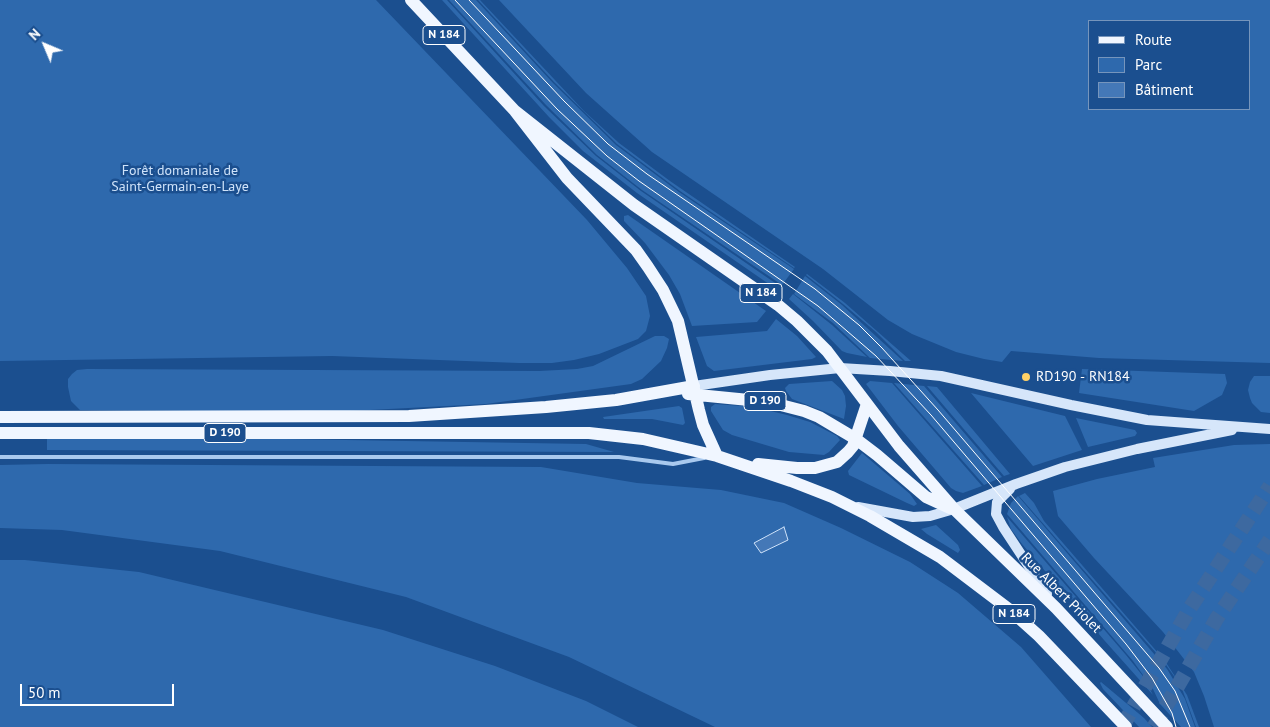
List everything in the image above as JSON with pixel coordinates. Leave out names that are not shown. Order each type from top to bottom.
[{"type":"main road","name":"N 184","points":[[411,0],[515,112],[579,192],[636,250],[663,290],[682,332],[703,426],[717,456],[791,481],[847,505],[894,529],[940,558],[1010,610],[1039,636],[1126,727]]},
{"type":"main road","name":"N 184","points":[[515,112],[634,205],[778,305],[811,334],[840,368],[866,404],[856,439],[843,458],[830,465],[815,468],[797,468],[736,462]]},
{"type":"main road","name":"D 190","points":[[0,417],[409,416],[546,407],[695,391],[770,375],[840,368],[941,376],[1147,420],[1270,429]]},
{"type":"main road","name":"D 190","points":[[695,391],[769,402],[804,411],[831,423],[877,455],[926,497],[954,509]]},
{"type":"main road","name":"Rue Albert Priolet","points":[[866,404],[930,483],[954,509],[1056,608],[1167,727]]},
{"type":"main road","name":"D 190","points":[[847,505],[919,517],[954,509],[1065,466],[1247,428]]},
{"type":"main road","name":"D 190","points":[[0,433],[589,433],[643,439],[717,456]]},
{"type":"main road","points":[[1016,484],[997,502],[996,514],[1002,527],[1056,608]]},
{"type":"lane","points":[[0,457],[619,457],[672,464],[717,456]]},
{"type":"green space","name":"Forêt domaniale de Saint-Germain-en-Laye","points":[[0,0],[376,0],[587,220],[627,268],[646,296],[650,316],[646,331],[638,339],[599,354],[552,363],[332,356],[0,361]]},
{"type":"green space","points":[[442,0],[447,0],[544,106],[596,156],[641,191],[781,287],[779,291],[637,193],[583,151],[549,117]]},
{"type":"green space","points":[[449,0],[476,0],[553,83],[616,145],[679,192],[794,269],[782,285],[642,190],[597,155],[546,105]]},
{"type":"green space","points":[[478,0],[584,111],[619,143],[670,181],[795,267],[680,191],[617,144],[554,82]]},
{"type":"green space","points":[[499,0],[1270,0],[1270,363],[1099,358],[1011,351],[1002,362],[956,352],[912,334],[888,320],[823,269],[652,152],[586,93]]},
{"type":"green space","points":[[628,215],[766,311],[757,322],[692,326],[680,294],[669,275],[645,243],[624,221],[624,216]]},
{"type":"green space","points":[[807,274],[845,303],[911,361],[905,361],[876,332]]},
{"type":"green space","points":[[805,276],[842,305],[903,361],[870,358],[833,323],[794,294]]},
{"type":"green space","points":[[793,294],[832,325],[867,357],[842,351],[789,299]]},
{"type":"green space","points":[[776,319],[797,336],[816,357],[714,371],[707,366],[696,337],[767,331]]},
{"type":"green space","points":[[655,336],[664,336],[669,339],[661,361],[642,379],[631,384],[486,404],[331,412],[80,410],[71,401],[68,387],[68,379],[72,374],[77,370],[87,369],[539,371],[577,369],[593,366]]},
{"type":"green space","points":[[1082,369],[1225,374],[1227,383],[1222,395],[1194,411],[1079,393]]},
{"type":"green space","points":[[1254,376],[1270,376],[1270,413],[1261,412],[1252,403],[1248,390]]},
{"type":"green space","points":[[832,381],[842,390],[845,396],[844,419],[792,399],[785,388],[789,384]]},
{"type":"green space","points":[[870,381],[892,383],[982,486],[963,493],[951,488],[898,426],[866,384]]},
{"type":"green space","points":[[894,383],[924,386],[1002,477],[984,485]]},
{"type":"green space","points":[[927,386],[937,387],[1010,474],[1004,476]]},
{"type":"green space","points":[[971,393],[1065,416],[1082,450],[1033,466]]},
{"type":"green space","points":[[715,404],[754,407],[787,415],[810,422],[837,436],[840,440],[824,455],[789,452],[732,435],[723,430],[711,411],[711,407]]},
{"type":"green space","points":[[679,406],[682,408],[685,423],[683,425],[652,419],[604,419],[603,417]]},
{"type":"green space","points":[[1076,418],[1135,430],[1137,433],[1135,436],[1088,447]]},
{"type":"green space","points":[[47,435],[586,444],[614,452],[47,450]]},
{"type":"green space","points":[[1270,444],[1270,727],[1214,727],[1194,672],[1163,632],[1058,516],[1053,491],[1097,479],[1155,467],[1153,458],[1234,445]]},
{"type":"green space","points":[[862,453],[910,494],[917,504],[914,506],[849,475],[848,471]]},
{"type":"green space","points":[[0,465],[541,467],[637,483],[721,490],[784,503],[841,528],[910,562],[958,593],[1021,647],[1091,727],[715,727],[569,657],[406,597],[220,551],[62,530],[0,528]]},
{"type":"green space","points":[[1025,493],[1034,503],[1044,521],[1165,661],[1187,695],[1199,727],[1196,727],[1181,686],[1164,662],[1019,496]]},
{"type":"green space","points":[[1018,496],[1167,669],[1185,699],[1195,727],[1181,727],[1160,704],[1153,689],[1133,661],[1007,514],[1011,503]]},
{"type":"green space","points":[[1007,517],[1126,655],[1142,675],[1153,695],[1022,544],[1011,529]]},
{"type":"green space","points":[[936,525],[958,545],[960,550],[958,553],[921,529]]},
{"type":"green space","points":[[0,560],[25,560],[139,572],[383,630],[495,666],[586,701],[638,727],[0,727]]},
{"type":"green space","points":[[1101,682],[1152,727],[1139,727],[1103,689]]},
{"type":"building","points":[[784,527],[788,540],[761,553],[754,543]]},
{"type":"tunnel","points":[[1122,727],[1190,608],[1270,486]]},
{"type":"tunnel","points":[[1154,727],[1217,618],[1270,540]]},
{"type":"tram line","points":[[455,0],[557,109],[607,156],[639,181],[818,306],[876,356],[931,415],[1126,644],[1152,678],[1172,713],[1176,727]]},
{"type":"tram line","points":[[469,0],[564,101],[608,144],[647,174],[815,289],[859,325],[882,348],[938,410],[1159,668],[1175,691],[1190,727]]},
{"type":"place","name":"RD190 - RN184","points":[[1026,377]]}]
